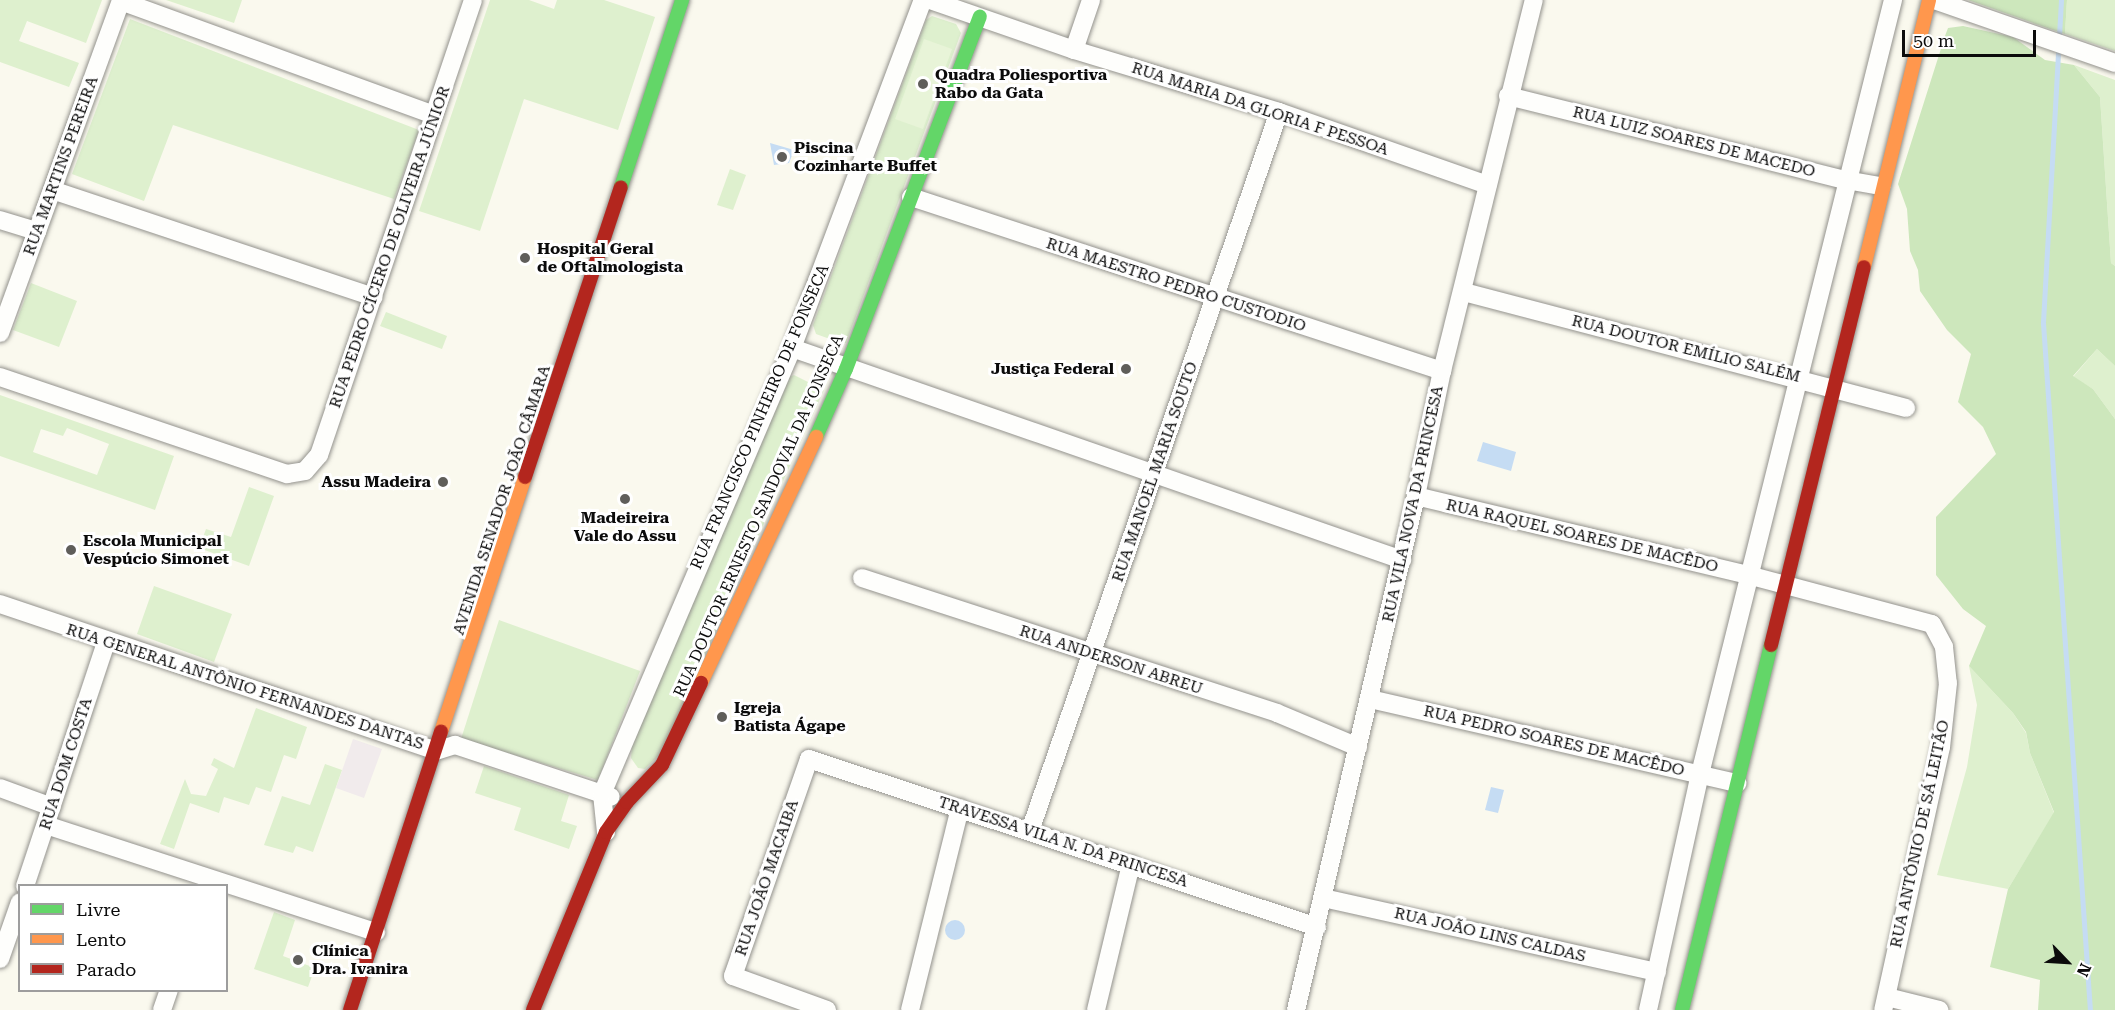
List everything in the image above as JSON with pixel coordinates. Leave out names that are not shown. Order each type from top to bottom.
[{"type":"street","points":[[121,0],[434,115]]},
{"type":"street","name":"RUA MARTINS PEREIRA","points":[[0,333],[121,0]]},
{"type":"street","name":"RUA PEDRO CÍCERO DE OLIVEIRA JÚNIOR","points":[[0,377],[287,474],[305,471],[319,455],[473,0]]},
{"type":"street","name":"AVENIDA SENADOR JOÃO CÂMARA","points":[[350,1010],[682,0]]},
{"type":"street","name":"RUA FRANCISCO PINHEIRO DE FONSECA","points":[[606,832],[602,794],[792,348],[923,0]]},
{"type":"street","name":"RUA MARIA DA GLORIA F PESSOA","points":[[930,0],[1074,50],[1279,112],[1488,185]]},
{"type":"street","points":[[1074,50],[1091,0]]},
{"type":"street","name":"RUA VILA NOVA DA PRINCESA","points":[[1296,1010],[1402,560],[1442,371],[1464,292],[1508,96],[1534,0]]},
{"type":"street","points":[[1648,1010],[1700,774],[1748,575],[1893,0]]},
{"type":"street","points":[[1682,1010],[1787,585],[1881,186],[1929,0]]},
{"type":"street","points":[[1934,0],[2115,63]]},
{"type":"street","name":"RUA DOUTOR ERNESTO SANDOVAL DA FONSECA","points":[[533,1010],[606,832],[627,802],[662,765],[846,369],[980,17]]},
{"type":"street","name":"RUA LUIZ SOARES DE MACEDO","points":[[1508,96],[1846,180],[1881,186]]},
{"type":"street","name":"RUA MANOEL MARIA SOUTO","points":[[1030,831],[1279,112]]},
{"type":"street","points":[[52,190],[374,297]]},
{"type":"street","name":"RUA MAESTRO PEDRO CUSTODIO","points":[[911,197],[1216,299],[1442,371]]},
{"type":"street","points":[[0,220],[37,231]]},
{"type":"street","name":"RUA DOUTOR EMÍLIO SALÉM","points":[[1464,292],[1798,377],[1906,408]]},
{"type":"street","points":[[792,348],[1153,476],[1402,560]]},
{"type":"street","name":"RUA RAQUEL SOARES DE MACÊDO","points":[[1416,496],[1748,575],[1932,624]]},
{"type":"street","name":"RUA ANDERSON ABREU","points":[[862,578],[1277,713],[1358,747]]},
{"type":"street","name":"RUA GENERAL ANTÔNIO FERNANDES DANTAS","points":[[0,604],[106,642],[436,751],[455,745],[627,802]]},
{"type":"street","name":"RUA ANTÔNIO DE SÁ LEITÃO","points":[[1885,1003],[1941,747],[1948,683],[1944,647],[1932,624]]},
{"type":"street","name":"RUA DOM COSTA","points":[[25,884],[106,642]]},
{"type":"street","name":"RUA PEDRO SOARES DE MACÊDO","points":[[1370,699],[1738,783]]},
{"type":"street","name":"TRAVESSA VILA N. DA PRINCESA","points":[[809,759],[1317,927]]},
{"type":"street","name":"RUA JOÃO MACAIBA","points":[[809,759],[733,976],[827,1010]]},
{"type":"street","points":[[0,788],[52,807]]},
{"type":"street","points":[[910,1010],[960,808]]},
{"type":"street","points":[[46,825],[203,880]]},
{"type":"street","points":[[1096,1010],[1131,864]]},
{"type":"street","points":[[228,888],[376,932]]},
{"type":"street","name":"RUA JOÃO LINS CALDAS","points":[[1323,898],[1657,972]]},
{"type":"street","points":[[0,959],[18,908]]},
{"type":"street","points":[[162,1010],[167,992]]},
{"type":"street","points":[[1885,1003],[1940,1010]]},
{"type":"shaded area","points":[[353,739],[382,749],[364,798],[336,788]]},
{"type":"green space","points":[[0,0],[102,0],[86,43],[27,21],[19,41],[79,63],[69,87],[0,62]]},
{"type":"green space","points":[[166,0],[242,0],[234,23]]},
{"type":"green space","points":[[490,0],[529,0],[554,9],[557,0],[604,0],[655,17],[618,130],[524,99],[480,231],[419,211]]},
{"type":"green space","points":[[1968,0],[2067,0],[2065,34],[2050,29]]},
{"type":"green space","points":[[2067,0],[2115,0],[2115,51],[2065,34]]},
{"type":"green space","points":[[932,16],[956,24],[961,33],[846,343],[841,343],[816,334],[813,325],[926,20]]},
{"type":"green space","points":[[130,19],[419,130],[394,199],[173,125],[144,201],[72,174]]},
{"type":"green space","points":[[1963,26],[2013,37],[2045,60],[2074,65],[2100,97],[2111,263],[2115,266],[2115,366],[2097,349],[2073,376],[2093,389],[2115,419],[2115,1010],[2038,1010],[2040,980],[1990,967],[2008,889],[2054,812],[2030,753],[2026,732],[2013,713],[1969,666],[1986,626],[1963,609],[1936,575],[1936,517],[1996,454],[1983,427],[1958,402],[1971,354],[1947,330],[1920,291],[1918,270],[1910,251],[1907,209],[1898,184],[1948,28]]},
{"type":"green space","name":"Quadra Poliesportiva Rabo da Gata","points":[[924,39],[952,49],[923,129],[895,119]]},
{"type":"green space","points":[[2074,65],[2115,80],[2115,266],[2111,263],[2100,97]]},
{"type":"green space","points":[[730,169],[746,175],[733,210],[717,205]]},
{"type":"green space","points":[[31,283],[77,301],[59,347],[13,330]]},
{"type":"green space","points":[[386,312],[447,336],[442,349],[380,326]]},
{"type":"green space","points":[[2097,349],[2115,366],[2115,419],[2093,389],[2073,377]]},
{"type":"green space","points":[[794,375],[824,390],[661,753],[645,769],[638,768],[631,758],[632,746],[790,377]]},
{"type":"green space","points":[[0,395],[174,456],[155,510],[0,456]],"holes":[[[67,428],[109,444],[97,475],[33,452],[41,429],[63,436]]]},
{"type":"green space","points":[[249,487],[274,496],[249,566],[199,548],[206,529],[231,537]]},
{"type":"green space","points":[[154,586],[232,614],[214,662],[137,634]]},
{"type":"green space","points":[[499,620],[640,671],[598,780],[461,739]]},
{"type":"green space","points":[[1969,666],[2013,713],[2026,733],[2030,753],[2054,813],[2008,889],[1937,875],[1967,767],[1977,705]]},
{"type":"green space","points":[[256,708],[307,727],[296,759],[284,755],[271,792],[256,787],[249,805],[224,797],[219,813],[190,803],[174,849],[160,844],[185,779],[191,794],[206,796],[218,769],[211,765],[214,758],[234,768]]},
{"type":"green space","points":[[325,764],[342,770],[313,852],[296,846],[293,853],[264,845],[282,796],[310,805]]},
{"type":"green space","points":[[484,766],[569,795],[561,821],[577,826],[569,849],[514,830],[521,808],[475,793]]},
{"type":"green space","points":[[274,912],[295,920],[283,956],[315,968],[308,987],[254,969]]},
{"type":"water","name":"Piscina Cozinharte Buffet","points":[[770,143],[794,150],[789,163],[774,165]]},
{"type":"water","points":[[1483,442],[1516,452],[1511,471],[1477,461]]},
{"type":"water","points":[[1491,787],[1504,790],[1498,813],[1485,810]]},
{"type":"water","points":[[955,920],[962,923],[965,930],[962,937],[955,940],[948,937],[945,930],[948,923]]},
{"type":"waterway","points":[[2061,0],[2043,323],[2090,1010]]},
{"type":"traffic: fast","points":[[621,187],[682,0]]},
{"type":"traffic: fast","points":[[816,437],[846,369],[980,17]]},
{"type":"traffic: fast","points":[[1682,1010],[1771,645]]},
{"type":"traffic: slow","points":[[1864,267],[1929,0]]},
{"type":"traffic: slow","points":[[701,683],[816,437]]},
{"type":"traffic: slow","points":[[441,732],[525,477]]},
{"type":"traffic: jam","points":[[525,477],[621,187]]},
{"type":"traffic: jam","points":[[1771,645],[1864,267]]},
{"type":"traffic: jam","points":[[533,1010],[606,832],[627,802],[662,765],[701,683]]},
{"type":"traffic: jam","points":[[350,1010],[441,732]]},
{"type":"place","name":"Quadra Poliesportiva Rabo da Gata","points":[[923,84]]},
{"type":"place","name":"Piscina Cozinharte Buffet","points":[[782,157]]},
{"type":"place","name":"Hospital Geral de Oftalmologista","points":[[525,258]]},
{"type":"place","name":"Justiça Federal","points":[[1126,369]]},
{"type":"place","name":"Assu Madeira","points":[[443,482]]},
{"type":"place","name":"Madeireira Vale do Assu","points":[[625,499]]},
{"type":"place","name":"Escola Municipal Vespúcio Simonet","points":[[71,550]]},
{"type":"place","name":"Igreja Batista Ágape","points":[[722,717]]},
{"type":"place","name":"Clínica Dra. Ivanira","points":[[298,960]]}]
